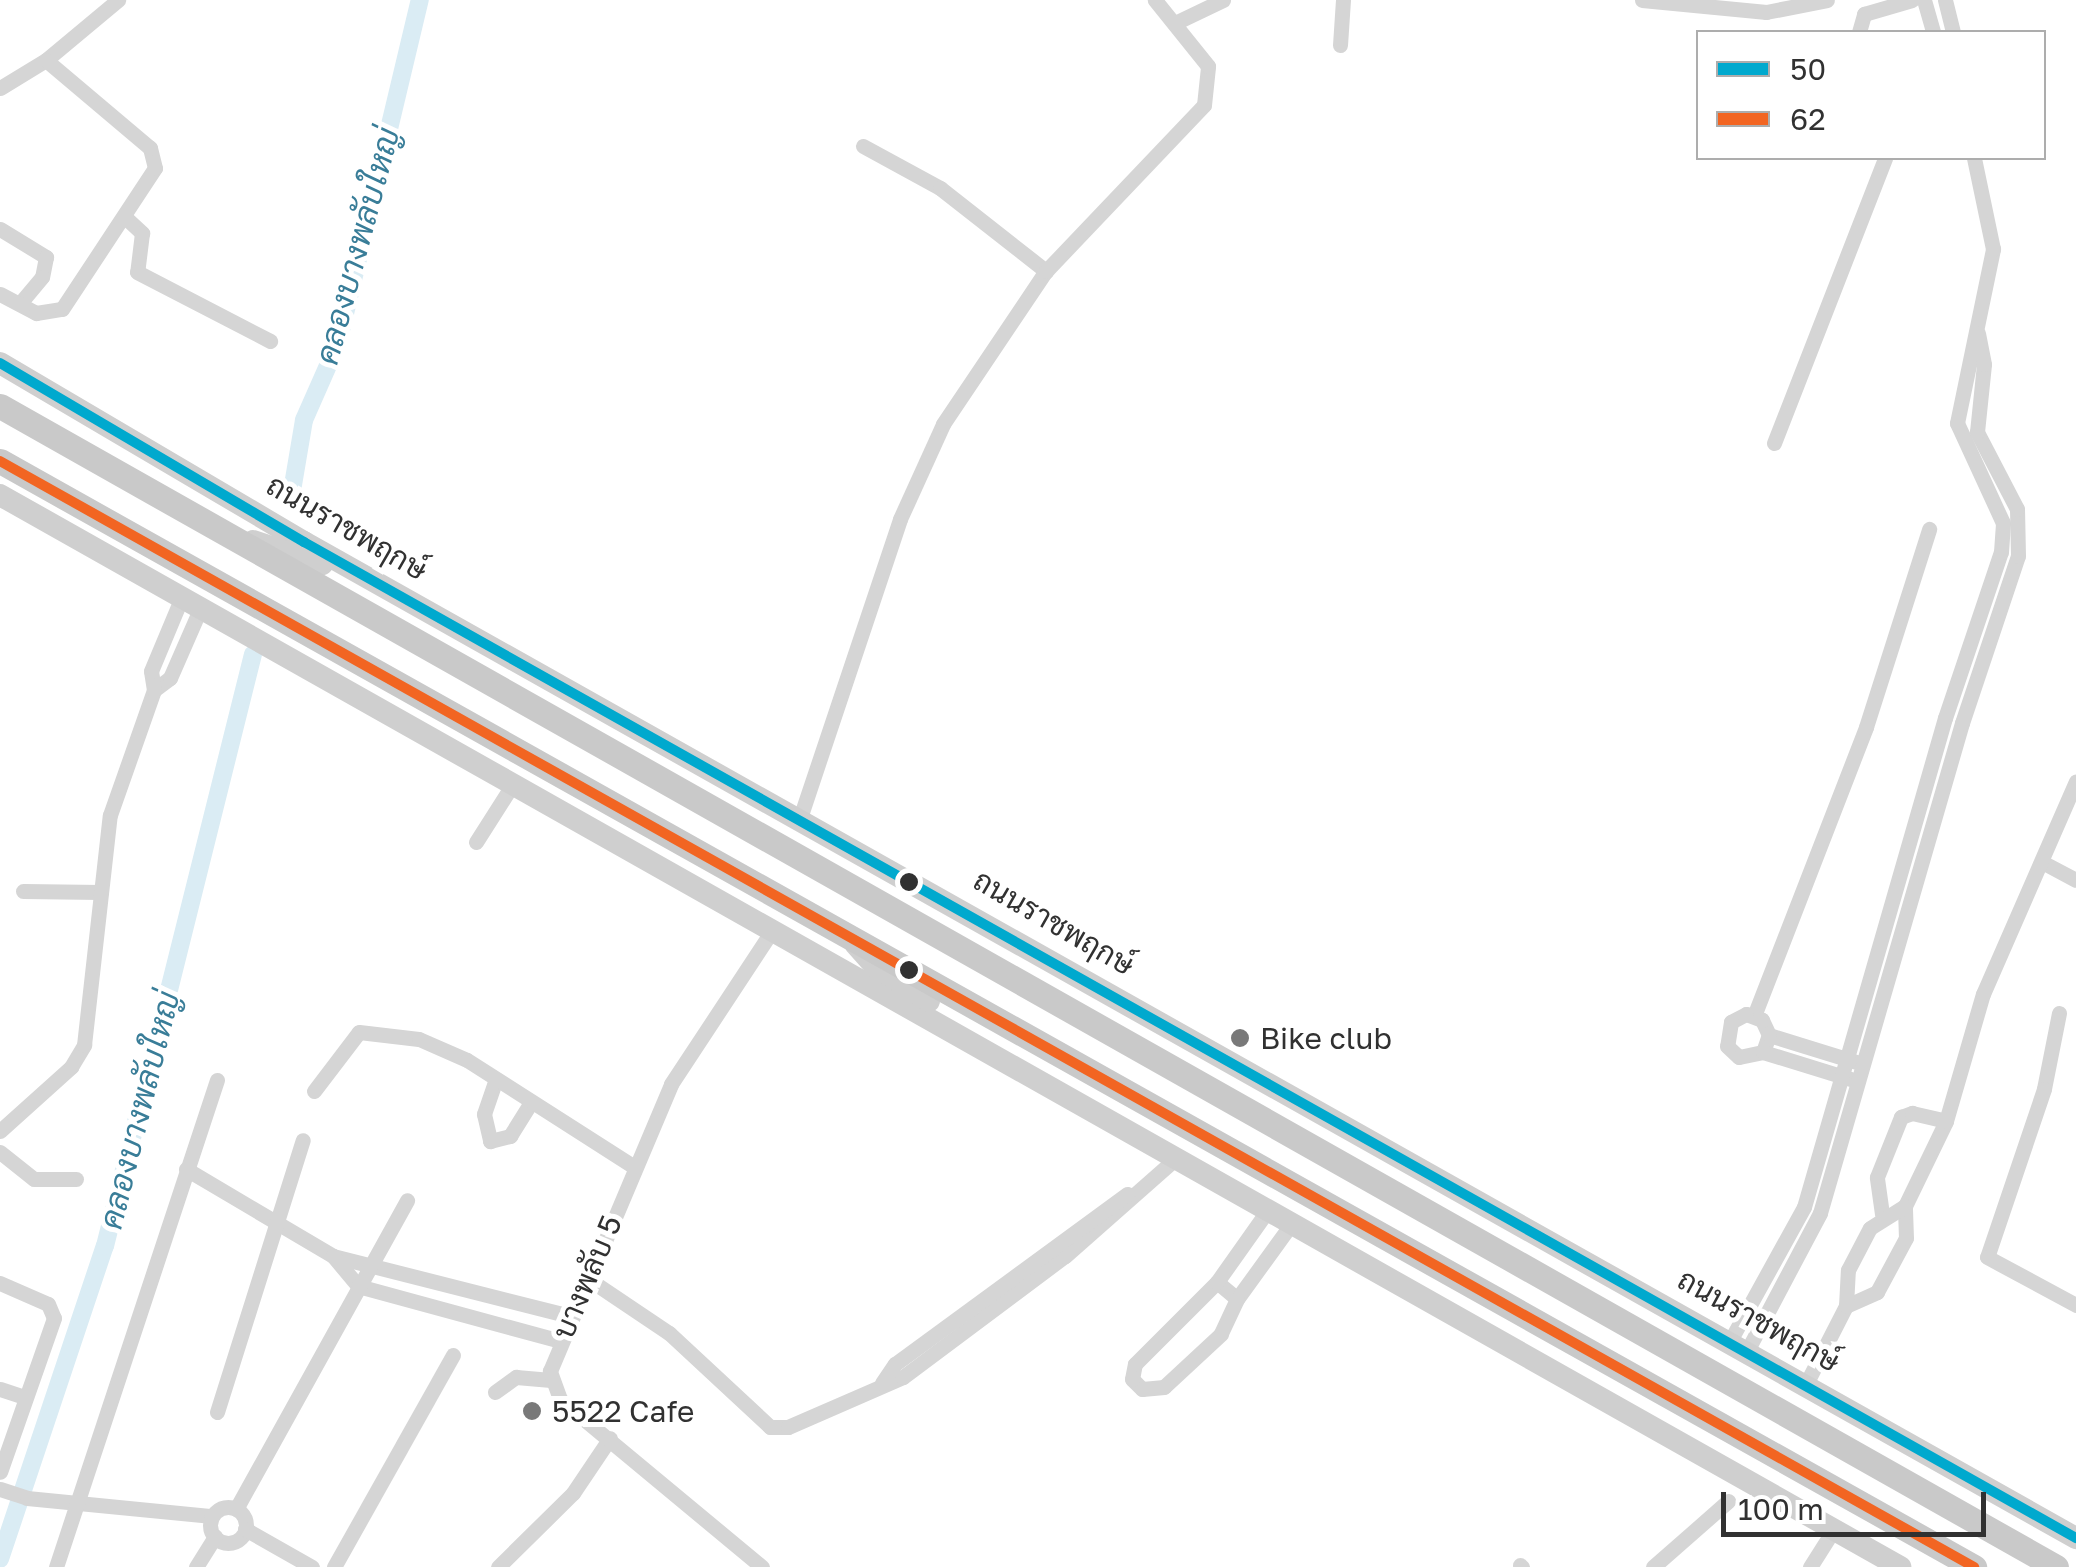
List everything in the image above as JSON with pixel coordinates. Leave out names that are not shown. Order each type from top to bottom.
[{"type":"main road","name":"ถนนราชพฤกษ์","points":[[0,363],[372,580],[2076,1538]]},
{"type":"main road","points":[[0,406],[2056,1567]]},
{"type":"main road","points":[[0,461],[847,932],[1974,1567]]},
{"type":"main road","points":[[0,495],[772,932],[1035,1073],[1176,1158],[1900,1567]]},
{"type":"main road","points":[[207,526],[372,580]]},
{"type":"main road","points":[[199,606],[335,650]]},
{"type":"main road","points":[[847,932],[876,968],[992,1038],[1035,1073]]},
{"type":"street","points":[[0,88],[46,60],[118,0]]},
{"type":"street","points":[[800,818],[904,508],[959,396],[1046,272],[1204,105],[1208,66],[1178,22],[1155,0]]},
{"type":"street","points":[[1178,22],[1223,0]]},
{"type":"street","points":[[1340,46],[1343,0]]},
{"type":"street","points":[[1642,0],[1766,12],[1827,0]]},
{"type":"street","points":[[1859,30],[1864,14],[1912,0]]},
{"type":"street","points":[[1924,0],[1932,30]]},
{"type":"street","points":[[1945,0],[1952,30]]},
{"type":"street","points":[[0,294],[48,316],[62,309],[150,183],[156,159],[46,60]]},
{"type":"street","points":[[863,146],[940,188],[1046,272]]},
{"type":"street","points":[[1774,443],[1885,160]]},
{"type":"street","points":[[1738,1346],[1812,1210],[1859,1082],[2001,552],[2003,522],[1957,423],[1966,363],[1978,334],[1993,249],[1974,160]]},
{"type":"street","points":[[127,219],[142,233],[137,272],[270,341]]},
{"type":"street","points":[[0,229],[46,257],[42,277],[19,304]]},
{"type":"street","points":[[1812,1210],[1847,1059],[1954,720],[2021,539],[2017,509],[1977,432],[1984,364],[1978,334]]},
{"type":"street","points":[[1986,488],[2001,480]]},
{"type":"street","points":[[1754,1016],[1866,726],[1929,528]]},
{"type":"street","points":[[0,1130],[72,1066],[84,1045],[110,814],[154,690],[170,678],[199,606]]},
{"type":"street","points":[[1846,1306],[1877,1292],[1906,1238],[1905,1206],[1946,1121],[1983,994],[2076,781]]},
{"type":"street","points":[[476,842],[513,784]]},
{"type":"street","points":[[2042,862],[2076,880]]},
{"type":"street","points":[[23,891],[101,892]]},
{"type":"street","name":"บางพลับ 5","points":[[762,1567],[560,1398],[550,1380],[560,1340],[633,1166],[685,1060],[772,932]]},
{"type":"street","points":[[2059,1013],[2044,1089],[1987,1257],[2075,1300]]},
{"type":"street","points":[[1754,1016],[1769,1036],[1864,1064]]},
{"type":"street","points":[[1754,1016],[1731,1022],[1727,1046],[1747,1059],[1763,1052],[1859,1082]]},
{"type":"street","points":[[314,1091],[354,1035],[372,1030],[434,1045],[496,1079],[633,1166]]},
{"type":"street","points":[[1763,1052],[1769,1036]]},
{"type":"street","points":[[496,1079],[484,1114],[490,1141],[510,1136],[531,1102]]},
{"type":"street","points":[[56,1567],[217,1080]]},
{"type":"street","points":[[1806,1384],[1846,1306],[1848,1270],[1882,1214],[1878,1177],[1901,1117],[1912,1113],[1946,1121]]},
{"type":"street","points":[[217,1412],[303,1140]]},
{"type":"street","points":[[0,1152],[34,1178],[76,1179]]},
{"type":"street","points":[[587,1278],[668,1332],[770,1427],[788,1427],[882,1382],[895,1364],[1026,1277],[1176,1158]]},
{"type":"street","points":[[186,1169],[334,1256],[570,1316]]},
{"type":"street","points":[[0,1490],[212,1516],[236,1509],[407,1200]]},
{"type":"street","points":[[1882,1214],[1905,1206]]},
{"type":"street","points":[[1268,1210],[1217,1282],[1135,1364],[1130,1374],[1142,1389],[1164,1387],[1210,1346],[1237,1298],[1292,1224]]},
{"type":"street","points":[[334,1256],[358,1286],[560,1340]]},
{"type":"street","points":[[1217,1282],[1237,1298]]},
{"type":"street","points":[[0,1283],[53,1311],[0,1472]]},
{"type":"street","points":[[477,1316],[481,1291]]},
{"type":"street","points":[[334,1567],[453,1354]]},
{"type":"street","points":[[496,1392],[516,1377],[550,1380]]},
{"type":"street","points":[[0,1389],[25,1398]]},
{"type":"street","points":[[498,1567],[573,1492],[610,1438]]},
{"type":"street","points":[[1653,1567],[1728,1501]]},
{"type":"street","points":[[236,1509],[245,1529],[312,1567]]},
{"type":"street","points":[[196,1567],[215,1537],[212,1516]]},
{"type":"street","points":[[215,1537],[230,1542],[245,1529]]},
{"type":"street","points":[[1818,1565],[1834,1529]]},
{"type":"waterway","name":"คลองบางพลับใหญ่","points":[[292,491],[304,420],[338,343],[420,0]]},
{"type":"waterway","name":"คลองบางพลับใหญ่","points":[[0,1559],[105,1246],[253,654]]},
{"type":"transit line","name":"50","points":[[0,363],[304,542],[2076,1538]]},
{"type":"transit line","name":"62","points":[[0,461],[1974,1567]]},
{"type":"place","name":"Bike club","points":[[1240,1038]]},
{"type":"place","name":"5522 Cafe","points":[[532,1411]]}]
